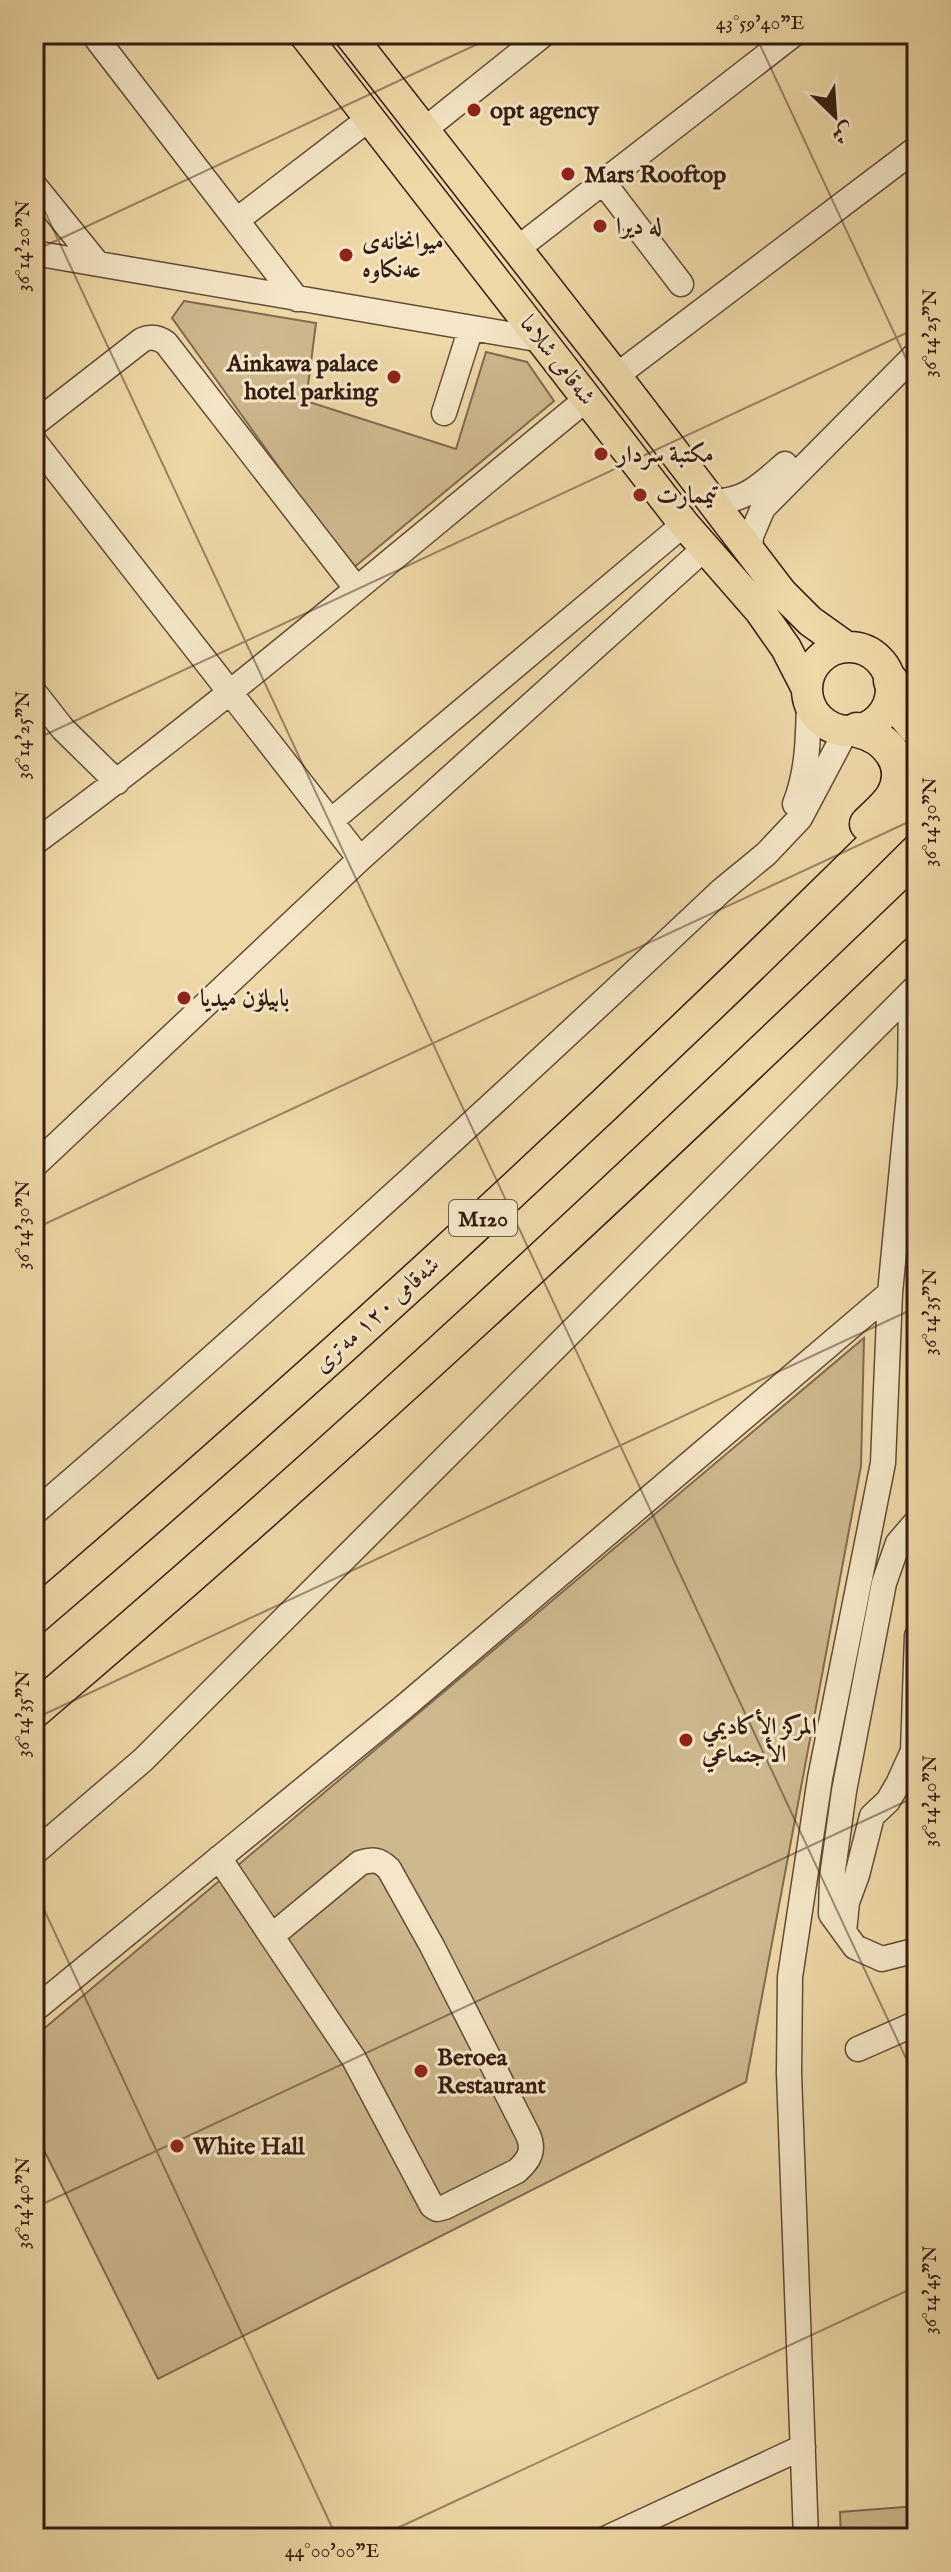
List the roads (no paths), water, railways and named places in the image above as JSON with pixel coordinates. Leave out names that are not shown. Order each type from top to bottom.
[{"type":"highway","points":[[891,681],[905,715],[917,729]]},
{"type":"highway","points":[[806,913],[845,846],[891,798],[898,784],[899,769],[889,747],[877,737],[851,731]]},
{"type":"highway","name":"شەقامی ١٢٠ مەتری","points":[[34,1617],[460,1239],[806,913],[917,802]]},
{"type":"highway","name":"M120","points":[[34,1711],[279,1497],[537,1264],[917,904]]},
{"type":"main road","name":"شەقامی شلاما","points":[[304,34],[684,524],[760,611],[786,648],[823,722],[851,731]]},
{"type":"main road","name":"شەقامی شلاما","points":[[349,34],[795,607],[845,646],[869,651],[879,659],[891,681]]},
{"type":"main road","points":[[808,696],[808,677],[822,656],[845,646]]},
{"type":"main road","points":[[851,731],[878,720],[891,695],[891,681]]},
{"type":"street","points":[[93,34],[297,299]]},
{"type":"street","points":[[424,130],[544,34]]},
{"type":"street","points":[[517,249],[794,34]]},
{"type":"street","points":[[237,220],[370,118]]},
{"type":"street","points":[[616,376],[917,148]]},
{"type":"street","points":[[603,182],[681,284]]},
{"type":"street","points":[[34,185],[97,263]]},
{"type":"street","points":[[34,253],[542,340]]},
{"type":"street","points":[[444,413],[471,328]]},
{"type":"street","points":[[34,424],[142,340],[160,339],[356,588]]},
{"type":"street","points":[[750,552],[755,522],[763,508],[917,353]]},
{"type":"street","points":[[34,843],[230,692],[588,398]]},
{"type":"street","points":[[712,501],[725,502],[750,494],[831,426],[866,402]]},
{"type":"street","points":[[34,441],[360,859]]},
{"type":"street","points":[[331,821],[684,524]]},
{"type":"street","points":[[34,1166],[360,859],[705,548]]},
{"type":"street","points":[[34,692],[63,729],[117,782]]},
{"type":"street","points":[[721,891],[738,866],[794,807],[807,762],[808,696]]},
{"type":"street","points":[[34,1513],[440,1154],[721,891],[766,854],[800,818],[851,731]]},
{"type":"street","points":[[806,2538],[789,2073],[790,1977],[820,1778],[883,1463],[890,1293],[910,1084],[914,990]]},
{"type":"street","points":[[34,1853],[143,1760],[914,990]]},
{"type":"street","points":[[34,2010],[405,1706],[890,1293]]},
{"type":"street","points":[[917,1521],[898,1543],[884,1583],[844,1791],[832,1877],[831,1914],[855,1947],[882,1959],[917,1950]]},
{"type":"street","points":[[844,1932],[847,1902],[872,1816],[888,1801],[913,1751],[917,1636]]},
{"type":"street","points":[[219,1858],[354,2059],[432,2206],[437,2209],[445,2207],[524,2165],[532,2145],[528,2135],[432,1946],[389,1869],[381,1861],[373,1859],[360,1863],[273,1935]]},
{"type":"street","points":[[858,2049],[917,2023]]},
{"type":"street","points":[[607,2538],[803,2447]]},
{"type":"place","name":"opt agency","points":[[474,110]]},
{"type":"place","name":"Mars Rooftop","points":[[568,174]]},
{"type":"place","name":"له ديرا","points":[[600,226]]},
{"type":"place","name":"میوانخانەی عەنکاوە","points":[[346,255]]},
{"type":"place","name":"Ainkawa palace hotel parking","points":[[394,377]]},
{"type":"place","name":"مكتبة سردار","points":[[601,454]]},
{"type":"place","name":"تیممارت","points":[[640,495]]},
{"type":"place","name":"بابیلۆن میدیا","points":[[184,998]]},
{"type":"place","name":"المركز الأكاديمي الأجتماعي","points":[[686,1740]]},
{"type":"place","name":"Beroea Restaurant","points":[[421,2071]]},
{"type":"place","name":"White Hall","points":[[177,2146]]}]
